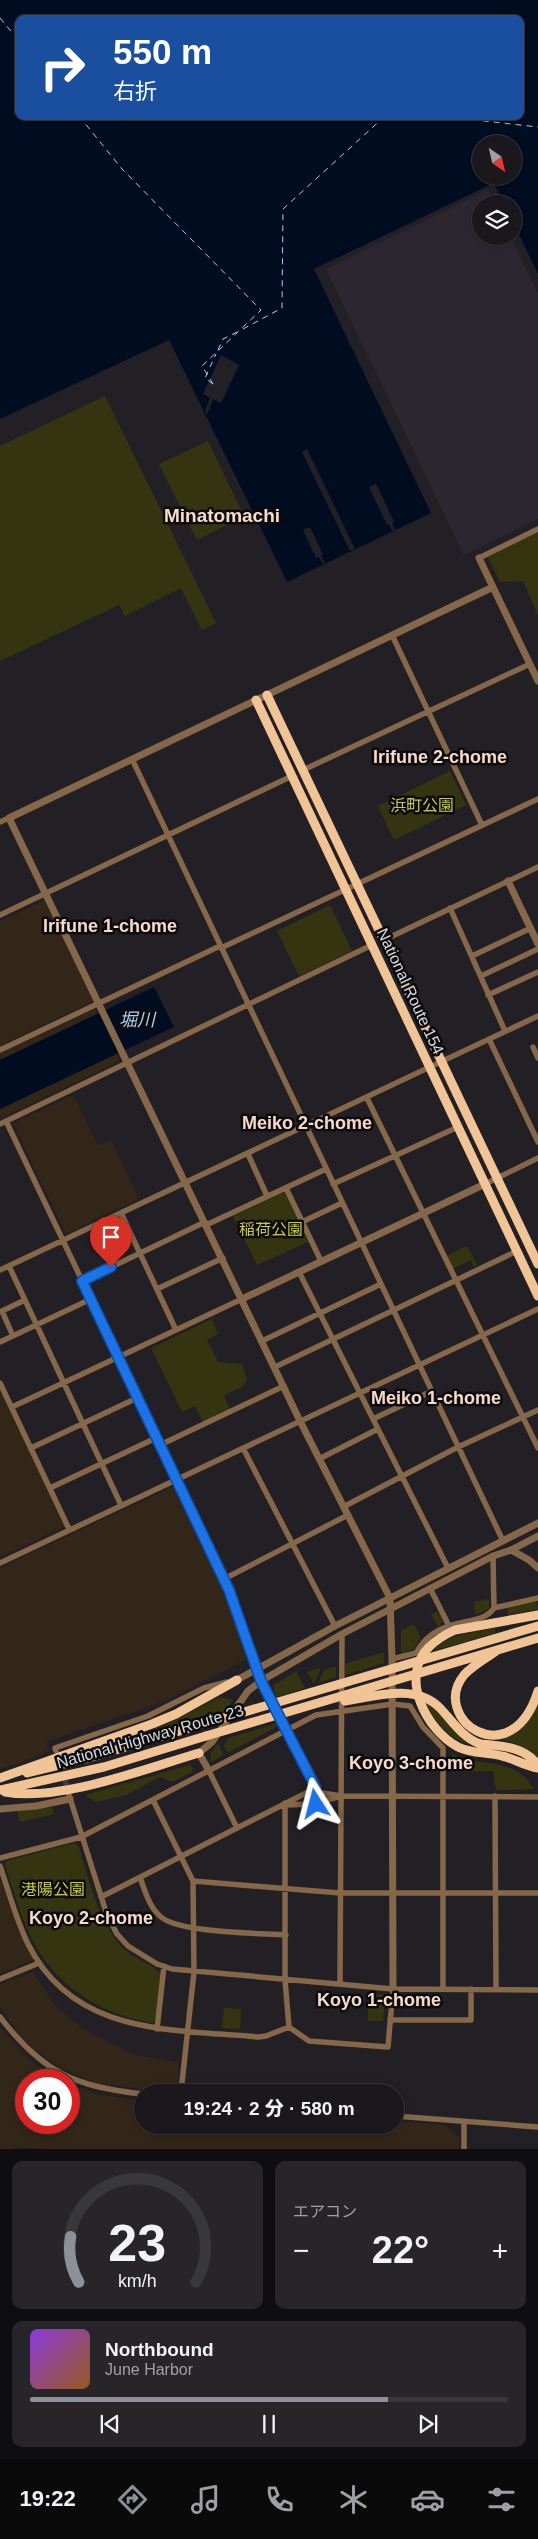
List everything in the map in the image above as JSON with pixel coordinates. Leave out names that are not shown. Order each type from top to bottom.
[{"type":"highway","name":"National Route 154","points":[[267,695],[538,1264]]},
{"type":"highway","name":"National Route 154","points":[[256,700],[538,1296]]},
{"type":"highway","points":[[538,1614],[455,1630],[426,1651],[418,1668],[417,1680],[417,1690],[421,1705],[434,1727],[459,1747],[478,1753],[499,1755],[538,1767]]},
{"type":"highway","name":"National Highway Route 23","points":[[0,1778],[85,1759],[538,1626]]},
{"type":"highway","name":"National Highway Route 23","points":[[0,1791],[104,1767],[538,1638]]},
{"type":"highway","points":[[502,1648],[471,1669],[459,1684],[456,1703],[467,1724],[483,1734],[492,1735],[510,1732],[522,1722],[538,1692]]},
{"type":"highway","points":[[0,1778],[168,1717],[238,1680]]},
{"type":"highway","points":[[311,1706],[392,1694],[420,1695],[431,1699],[469,1740],[480,1744],[518,1750],[529,1756],[538,1767]]},
{"type":"highway","points":[[0,1791],[24,1795],[60,1792],[199,1753]]},
{"type":"street","points":[[538,529],[479,558],[538,680]]},
{"type":"street","points":[[0,822],[493,587]]},
{"type":"street","points":[[392,635],[482,825]]},
{"type":"street","points":[[303,770],[530,664]]},
{"type":"street","points":[[132,759],[503,1541]]},
{"type":"street","points":[[0,915],[292,776]]},
{"type":"street","points":[[0,1050],[101,1006],[221,947],[358,885],[538,799]]},
{"type":"street","points":[[9,818],[129,1063],[300,1421],[390,1598],[393,1704],[393,1989],[388,2047],[310,2041],[289,2027]]},
{"type":"street","points":[[384,940],[538,867]]},
{"type":"street","points":[[508,881],[538,944]]},
{"type":"street","points":[[450,908],[505,1031]]},
{"type":"street","points":[[472,956],[530,928]]},
{"type":"street","points":[[316,1804],[316,1790],[261,1681],[224,1579],[63,1241],[3,1122],[372,945]]},
{"type":"street","points":[[481,976],[538,949]]},
{"type":"street","points":[[488,995],[538,972]]},
{"type":"street","points":[[0,1270],[538,1016]]},
{"type":"street","points":[[489,1039],[538,1142]]},
{"type":"street","points":[[533,1047],[538,1058]]},
{"type":"street","points":[[367,1098],[538,1448]]},
{"type":"street","points":[[334,1184],[458,1127]]},
{"type":"street","points":[[248,1154],[267,1196]]},
{"type":"street","points":[[12,1408],[538,1158]]},
{"type":"street","points":[[82,1281],[326,1168]]},
{"type":"street","points":[[286,1188],[321,1261]]},
{"type":"street","points":[[302,1222],[342,1203]]},
{"type":"street","points":[[122,1213],[176,1330]]},
{"type":"street","points":[[274,1367],[517,1251]]},
{"type":"street","points":[[157,1289],[222,1258]]},
{"type":"street","points":[[9,1266],[121,1505]]},
{"type":"street","points":[[299,1272],[448,1568]]},
{"type":"street","points":[[262,1341],[381,1284]]},
{"type":"street","points":[[13,1336],[2,1311],[25,1300]]},
{"type":"street","points":[[0,1342],[91,1300]]},
{"type":"street","points":[[0,1563],[538,1309]]},
{"type":"street","points":[[0,1382],[69,1529]]},
{"type":"street","points":[[160,1445],[284,1386]]},
{"type":"street","points":[[373,1419],[432,1391]]},
{"type":"street","points":[[31,1448],[137,1398]]},
{"type":"street","points":[[343,1507],[458,1448],[538,1410]]},
{"type":"street","points":[[319,1459],[378,1429]]},
{"type":"street","points":[[50,1488],[156,1438]]},
{"type":"street","points":[[243,1448],[335,1626]]},
{"type":"street","points":[[224,1579],[348,1515]]},
{"type":"street","points":[[56,1751],[55,1748],[148,1716],[204,1688],[238,1680],[335,1626],[538,1524]]},
{"type":"street","points":[[237,1828],[199,1753],[212,1742],[248,1691],[261,1681],[342,1634],[493,1556],[511,1550],[538,1536]]},
{"type":"street","points":[[511,1550],[529,1560],[538,1568]]},
{"type":"street","points":[[493,1556],[494,1608]]},
{"type":"street","points":[[430,1588],[448,1624]]},
{"type":"street","points":[[392,1659],[416,1653],[424,1640],[448,1624],[481,1617],[490,1613],[494,1608],[538,1598]]},
{"type":"street","points":[[340,1984],[342,1634]]},
{"type":"street","points":[[0,1858],[81,1837],[316,1716],[393,1704],[410,1706],[423,1727],[443,1748],[443,1989]]},
{"type":"street","points":[[101,1897],[316,1790],[341,1796],[538,1796]]},
{"type":"street","points":[[285,1804],[316,1804],[341,1796]]},
{"type":"street","points":[[495,1796],[496,1989]]},
{"type":"street","points":[[0,1809],[36,1806],[70,1797],[101,1897],[117,1934],[128,1946],[164,1966],[194,1972],[393,1989],[538,1990]]},
{"type":"street","points":[[153,1800],[193,1880],[194,1972],[182,2084]]},
{"type":"street","points":[[285,1804],[285,1980],[289,2027]]},
{"type":"street","points":[[0,1866],[20,1926],[39,1963],[73,1996],[101,2014],[138,2026],[157,2029],[258,2037],[266,2036],[289,2027]]},
{"type":"street","points":[[140,1877],[150,1903],[162,1918],[178,1926],[286,1935]]},
{"type":"street","points":[[193,1880],[340,1893],[538,1893]]},
{"type":"street","points":[[0,1979],[39,1963]]},
{"type":"street","points":[[157,2029],[164,1966]]},
{"type":"street","points":[[390,2020],[471,2020],[471,1989]]},
{"type":"street","points":[[0,2017],[31,2054],[50,2068],[77,2082],[102,2089],[134,2093]]},
{"type":"street","points":[[404,2117],[538,2127]]},
{"type":"street","points":[[464,2122],[464,2149]]},
{"type":"shaded area","points":[[488,190],[490,195],[478,195]]},
{"type":"shaded area","points":[[472,198],[472,245],[514,245],[538,293],[538,519],[464,555],[326,269]]},
{"type":"shaded area","points":[[45,900],[93,1001],[0,1046],[0,921]]},
{"type":"shaded area","points":[[95,1009],[97,1014],[0,1060],[0,1053]]},
{"type":"shaded area","points":[[116,1054],[119,1059],[116,1063],[0,1119],[0,1109]]},
{"type":"shaded area","points":[[73,1095],[98,1146],[111,1140],[139,1199],[68,1233],[65,1232],[13,1123]]},
{"type":"shaded area","points":[[0,1387],[66,1526],[0,1557]]},
{"type":"shaded area","points":[[172,1487],[175,1488],[225,1592],[246,1656],[245,1660],[165,1701],[46,1742],[49,1752],[0,1769],[0,1568]]},
{"type":"shaded area","points":[[0,1877],[19,1932],[33,1957],[32,1960],[0,1974]]},
{"type":"shaded area","points":[[33,1972],[55,2005],[83,2029],[135,2055],[179,2062],[177,2084],[134,2084],[134,2088],[99,2084],[80,2076],[80,2069],[62,2069],[33,2049],[19,2034],[0,2007],[0,1985]]},
{"type":"shaded area","points":[[0,2027],[28,2059],[43,2069],[15,2069],[15,2134],[80,2134],[80,2088],[97,2094],[134,2100],[134,2134],[404,2134],[404,2122],[446,2125],[459,2139],[459,2149],[44,2149],[15,2147],[15,2149],[0,2149]]},
{"type":"green space","points":[[105,396],[216,623],[202,630],[181,588],[125,616],[119,605],[0,661],[0,446]]},
{"type":"green space","points":[[208,441],[244,516],[197,540],[159,464]]},
{"type":"green space","points":[[538,532],[538,615],[523,581],[500,582],[487,556]]},
{"type":"green space","name":"浜町公園","points":[[450,771],[466,805],[394,840],[378,806]]},
{"type":"green space","points":[[330,905],[352,951],[299,976],[277,931]]},
{"type":"green space","name":"稲荷公園","points":[[285,1192],[308,1242],[257,1265],[233,1216]]},
{"type":"green space","points":[[467,1246],[477,1265],[474,1267],[471,1260],[452,1269],[446,1256]]},
{"type":"green space","points":[[212,1319],[218,1334],[207,1340],[218,1362],[242,1364],[247,1379],[242,1387],[224,1395],[230,1409],[203,1422],[195,1406],[182,1412],[151,1348]]},
{"type":"green space","points":[[489,1599],[489,1609],[475,1615],[474,1602]]},
{"type":"green space","points":[[536,1601],[538,1609],[507,1615],[508,1606]]},
{"type":"green space","points":[[437,1611],[443,1621],[438,1627],[431,1614]]},
{"type":"green space","points":[[414,1624],[421,1638],[414,1649],[403,1653],[401,1651],[401,1631]]},
{"type":"green space","points":[[495,1628],[495,1633],[433,1651],[453,1637]]},
{"type":"green space","points":[[384,1652],[384,1663],[345,1675],[345,1664]]},
{"type":"green space","points":[[336,1666],[336,1677],[318,1683],[324,1670]]},
{"type":"green space","points":[[321,1668],[314,1684],[307,1672]]},
{"type":"green space","points":[[296,1671],[305,1688],[276,1697],[273,1686]]},
{"type":"green space","points":[[219,1697],[233,1699],[225,1712],[144,1736],[143,1734],[172,1722]]},
{"type":"green space","points":[[425,1702],[430,1704],[460,1737],[471,1745],[456,1739],[443,1729]]},
{"type":"green space","points":[[538,1702],[538,1758],[515,1743],[493,1738],[509,1736],[521,1728]]},
{"type":"green space","points":[[277,1723],[276,1727],[229,1752],[224,1746],[228,1738]]},
{"type":"green space","points":[[218,1743],[223,1753],[222,1756],[211,1762],[210,1754]]},
{"type":"green space","points":[[452,1754],[475,1761],[497,1764],[517,1771],[526,1778],[534,1789],[497,1790],[493,1771],[455,1772],[452,1769]]},
{"type":"green space","points":[[190,1765],[193,1768],[192,1772],[172,1782],[160,1777],[126,1795],[96,1802],[85,1795]]},
{"type":"green space","points":[[52,1807],[54,1814],[20,1822],[17,1811]]},
{"type":"green space","name":"港陽公園","points":[[74,1843],[78,1845],[96,1901],[108,1928],[126,1951],[161,1974],[155,2021],[153,2023],[114,2013],[79,1994],[50,1967],[38,1951],[29,1933],[13,1890],[5,1864],[6,1861]]},
{"type":"green space","points":[[368,1993],[385,1995],[383,2021],[368,2021]]},
{"type":"green space","points":[[224,2008],[241,2009],[240,2029],[222,2028]]},
{"type":"water","points":[[0,0],[538,0],[538,274],[522,241],[522,195],[500,195],[495,185],[522,185],[522,135],[472,135],[472,185],[490,185],[314,269],[431,513],[287,582],[169,340],[0,419]]},
{"type":"water","name":"堀川","points":[[154,987],[174,1027],[0,1109],[0,1060]]},
{"type":"pier","points":[[221,355],[239,365],[221,403],[213,399],[207,415],[205,411],[210,398],[203,394]]},
{"type":"pier","points":[[307,449],[355,549],[350,551],[302,452]]},
{"type":"pier","points":[[376,484],[394,522],[392,523],[395,530],[392,531],[389,524],[387,525],[369,487]]},
{"type":"pier","points":[[310,527],[323,555],[321,556],[325,563],[323,564],[319,557],[316,558],[303,530]]},
{"type":"ferry route","points":[[0,18],[15,36]]},
{"type":"ferry route","points":[[82,120],[122,169],[261,310],[202,366],[213,384]]},
{"type":"ferry route","points":[[243,329],[282,308],[283,209],[381,120]]},
{"type":"ferry route","points":[[475,120],[538,127]]},
{"type":"ferry route","points":[[218,350],[223,339],[237,332]]},
{"type":"ferry route","points":[[213,384],[205,378],[216,354]]},
{"type":"tunnel","points":[[60,1764],[68,1791]]},
{"type":"district","name":"Minatomachi","points":[[222,515]]},
{"type":"district","name":"Irifune 2-chome","points":[[440,757]]},
{"type":"district","name":"Irifune 1-chome","points":[[110,926]]},
{"type":"district","name":"Meiko 2-chome","points":[[307,1123]]},
{"type":"district","name":"Meiko 1-chome","points":[[436,1398]]},
{"type":"district","name":"Koyo 3-chome","points":[[411,1763]]},
{"type":"district","name":"Koyo 2-chome","points":[[91,1918]]},
{"type":"district","name":"Koyo 1-chome","points":[[379,2000]]},
{"type":"route","points":[[111,1267],[82,1281],[229,1590],[261,1681],[316,1788],[316,1804]]}]
